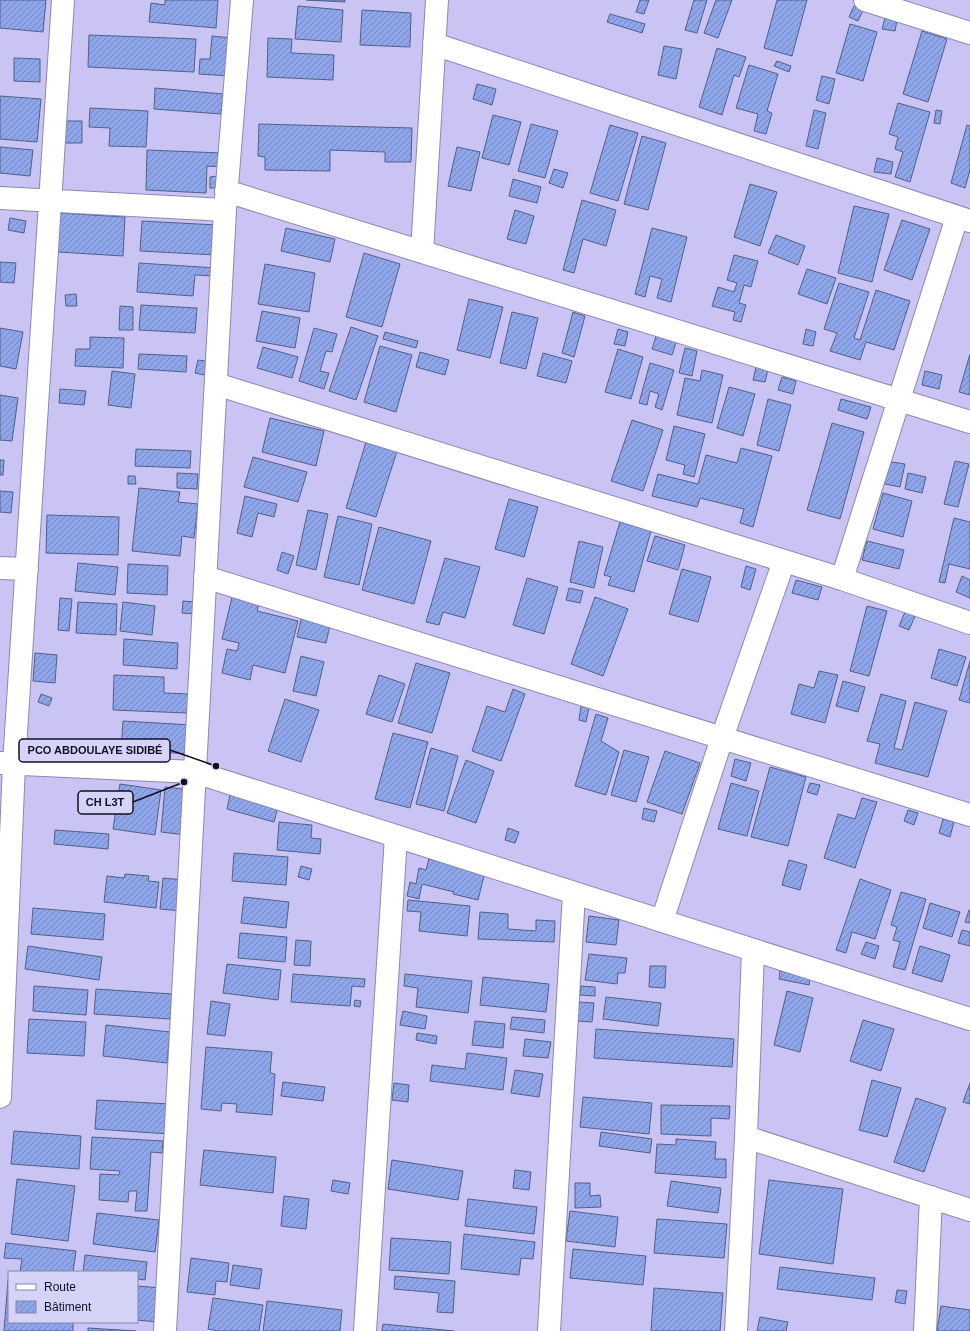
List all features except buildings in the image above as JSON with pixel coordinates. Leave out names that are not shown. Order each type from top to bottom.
[{"type":"street","points":[[0,1097],[7,763],[27,569],[63,0]]},
{"type":"street","points":[[165,1331],[226,201],[242,0]]},
{"type":"street","points":[[422,252],[437,0]]},
{"type":"street","points":[[865,0],[970,34]]},
{"type":"street","points":[[434,44],[964,219],[899,400],[842,579]]},
{"type":"street","points":[[0,198],[50,201],[226,201],[422,252],[970,422]]},
{"type":"street","points":[[216,384],[842,579],[970,623]]},
{"type":"street","points":[[662,921],[722,738],[784,561]]},
{"type":"street","points":[[0,568],[27,569]]},
{"type":"street","points":[[205,577],[970,814]]},
{"type":"street","points":[[7,763],[195,772],[970,1019]]},
{"type":"street","points":[[365,1331],[396,836]]},
{"type":"street","points":[[549,1331],[574,893]]},
{"type":"street","points":[[736,1331],[746,1137],[753,950]]},
{"type":"street","points":[[746,1137],[970,1210]]},
{"type":"street","points":[[925,1331],[931,1197]]},
{"type":"place","name":"PCO ABDOULAYE SIDIBÉ","points":[[216,766]]},
{"type":"place","name":"CH L3T","points":[[184,782]]}]
